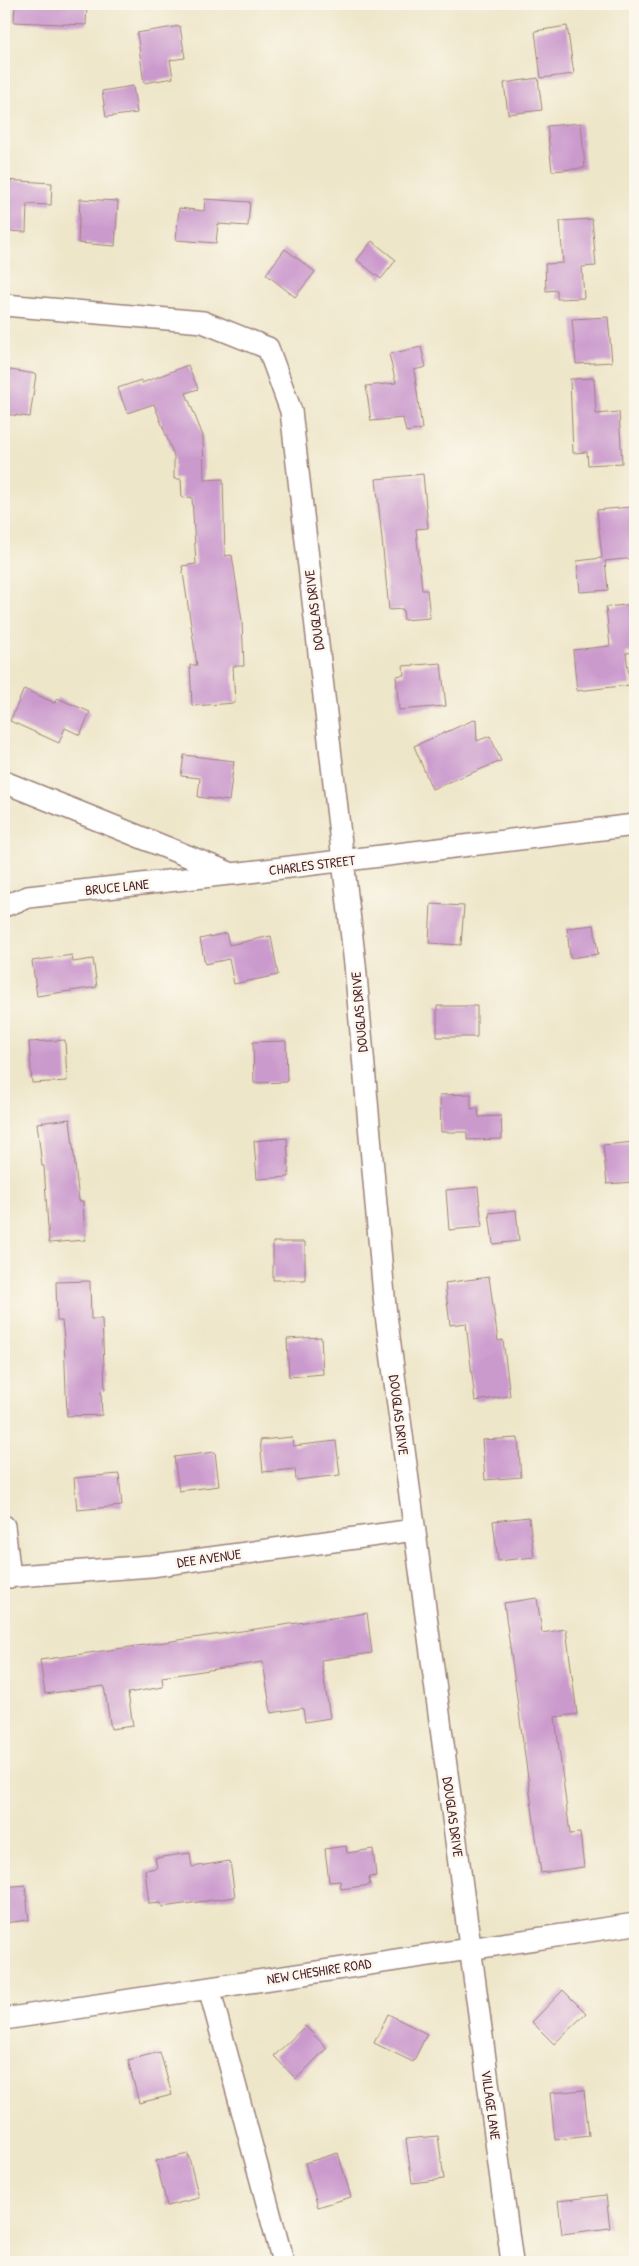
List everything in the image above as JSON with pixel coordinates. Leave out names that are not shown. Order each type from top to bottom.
[{"type":"street","name":"DOUGLAS DRIVE","points":[[4,305],[203,322],[268,348],[291,411],[355,964],[385,1307],[470,1948]]},
{"type":"street","name":"CHARLES STREET","points":[[4,782],[232,874],[635,825]]},
{"type":"street","name":"BRUCE LANE","points":[[4,906],[28,897],[232,874]]},
{"type":"street","points":[[4,1526],[7,1577]]},
{"type":"street","name":"DEE AVENUE","points":[[7,1577],[151,1566],[414,1530]]},
{"type":"street","name":"NEW CHESHIRE ROAD","points":[[4,2019],[635,1924]]},
{"type":"street","name":"VILLAGE LANE","points":[[470,1948],[512,2262]]},
{"type":"street","points":[[209,1988],[283,2262]]},
{"type":"building","points":[[15,4],[87,4],[86,25],[14,22]]},
{"type":"building","points":[[180,26],[185,58],[170,60],[173,78],[144,83],[137,33]]},
{"type":"building","points":[[567,26],[574,74],[541,78],[535,31]]},
{"type":"building","points":[[538,78],[542,110],[508,114],[504,83]]},
{"type":"building","points":[[133,86],[137,113],[106,117],[102,91]]},
{"type":"building","points":[[581,123],[585,168],[552,171],[547,126]]},
{"type":"building","points":[[4,180],[52,183],[51,205],[27,204],[26,232],[4,231]]},
{"type":"building","points":[[80,199],[118,201],[115,246],[78,243]]},
{"type":"building","points":[[205,199],[250,202],[248,226],[218,224],[216,243],[176,240],[179,208],[204,211]]},
{"type":"building","points":[[592,219],[596,266],[582,267],[584,298],[557,299],[557,290],[546,291],[545,264],[563,263],[560,221]]},
{"type":"building","points":[[372,241],[396,260],[381,279],[357,260]]},
{"type":"building","points":[[285,249],[315,272],[295,297],[266,274]]},
{"type":"building","points":[[608,317],[612,362],[576,364],[572,319]]},
{"type":"building","points":[[421,347],[426,367],[414,370],[422,429],[406,432],[403,418],[371,421],[366,386],[396,383],[389,354]]},
{"type":"building","points":[[188,365],[198,389],[186,393],[203,436],[204,480],[223,479],[225,556],[232,555],[242,621],[244,666],[233,666],[235,703],[192,706],[190,665],[197,665],[182,566],[196,564],[192,497],[182,498],[181,479],[174,479],[174,456],[154,404],[127,413],[118,388],[141,380],[142,383]]},
{"type":"building","points":[[4,369],[36,374],[30,417],[4,414]]},
{"type":"building","points":[[594,378],[596,414],[619,412],[622,463],[588,465],[587,452],[573,453],[570,379]]},
{"type":"building","points":[[423,474],[428,528],[416,529],[422,590],[427,590],[430,618],[404,620],[403,609],[389,610],[376,479]]},
{"type":"building","points":[[631,507],[635,558],[605,561],[608,590],[580,592],[577,561],[602,558],[597,510]]},
{"type":"building","points":[[635,604],[635,652],[626,653],[630,685],[577,691],[573,650],[610,646],[606,607]]},
{"type":"building","points":[[441,663],[446,706],[399,710],[396,676],[404,675],[403,666]]},
{"type":"building","points":[[24,689],[55,703],[57,698],[90,712],[80,735],[65,728],[59,743],[10,721]]},
{"type":"building","points":[[476,719],[477,741],[490,736],[501,761],[432,789],[414,746]]},
{"type":"building","points":[[184,755],[234,761],[229,801],[198,797],[200,778],[181,776]]},
{"type":"building","points":[[431,904],[464,906],[461,945],[429,943]]},
{"type":"building","points":[[594,925],[598,954],[570,958],[567,928]]},
{"type":"building","points":[[226,933],[229,945],[271,936],[278,975],[234,984],[229,959],[205,964],[200,939]]},
{"type":"building","points":[[72,955],[73,962],[93,959],[97,987],[37,996],[32,961]]},
{"type":"building","points":[[437,1006],[477,1006],[477,1037],[437,1037]]},
{"type":"building","points":[[65,1040],[67,1081],[32,1083],[29,1042]]},
{"type":"building","points":[[286,1041],[287,1082],[254,1083],[253,1042]]},
{"type":"building","points":[[471,1094],[471,1109],[478,1108],[479,1117],[501,1116],[502,1139],[467,1140],[467,1132],[441,1132],[440,1095]]},
{"type":"building","points":[[70,1119],[79,1201],[83,1201],[85,1240],[49,1243],[44,1166],[42,1166],[37,1123]]},
{"type":"building","points":[[287,1138],[289,1177],[257,1179],[254,1141]]},
{"type":"building","points":[[635,1142],[635,1182],[607,1184],[603,1145]]},
{"type":"building","points":[[478,1187],[482,1227],[449,1230],[446,1190]]},
{"type":"building","points":[[516,1210],[519,1241],[493,1244],[489,1213]]},
{"type":"building","points":[[273,1242],[305,1242],[305,1280],[273,1280]]},
{"type":"building","points":[[489,1277],[498,1341],[503,1340],[510,1396],[475,1401],[466,1323],[450,1325],[445,1283]]},
{"type":"building","points":[[90,1281],[91,1319],[102,1319],[105,1390],[101,1391],[102,1415],[67,1416],[64,1339],[62,1321],[57,1321],[56,1282]]},
{"type":"building","points":[[321,1337],[323,1374],[289,1377],[287,1339]]},
{"type":"building","points":[[292,1437],[293,1446],[336,1441],[340,1475],[296,1480],[295,1469],[263,1472],[260,1440]]},
{"type":"building","points":[[518,1438],[521,1477],[485,1480],[482,1440]]},
{"type":"building","points":[[215,1452],[219,1486],[179,1491],[174,1457]]},
{"type":"building","points":[[119,1474],[122,1506],[77,1510],[74,1478]]},
{"type":"building","points":[[529,1517],[534,1557],[498,1561],[493,1521]]},
{"type":"building","points":[[537,1598],[542,1633],[566,1629],[577,1714],[555,1717],[570,1834],[580,1833],[584,1867],[541,1873],[504,1603]]},
{"type":"building","points":[[367,1613],[372,1653],[321,1660],[330,1718],[305,1722],[303,1708],[271,1713],[263,1662],[162,1677],[163,1687],[128,1693],[133,1726],[111,1729],[104,1686],[45,1694],[40,1660]]},
{"type":"building","points":[[346,1846],[347,1853],[373,1849],[376,1876],[369,1877],[370,1885],[341,1889],[340,1881],[329,1882],[325,1849]]},
{"type":"building","points":[[190,1853],[192,1867],[230,1861],[235,1897],[162,1907],[161,1903],[149,1904],[145,1870],[157,1868],[155,1858]]},
{"type":"building","points":[[25,1885],[29,1920],[4,1923],[4,1887]]},
{"type":"building","points":[[563,1990],[586,2013],[554,2044],[532,2022]]},
{"type":"building","points":[[388,2014],[427,2034],[413,2062],[374,2043]]},
{"type":"building","points":[[305,2026],[327,2048],[296,2079],[274,2056]]},
{"type":"building","points":[[160,2052],[172,2095],[139,2103],[128,2060]]},
{"type":"building","points":[[584,2090],[589,2136],[555,2140],[550,2093]]},
{"type":"building","points":[[438,2136],[444,2179],[412,2183],[406,2139]]},
{"type":"building","points":[[338,2153],[351,2197],[318,2207],[305,2163]]},
{"type":"building","points":[[188,2154],[199,2198],[167,2206],[156,2161]]},
{"type":"building","points":[[606,2195],[610,2228],[562,2234],[558,2201]]}]
